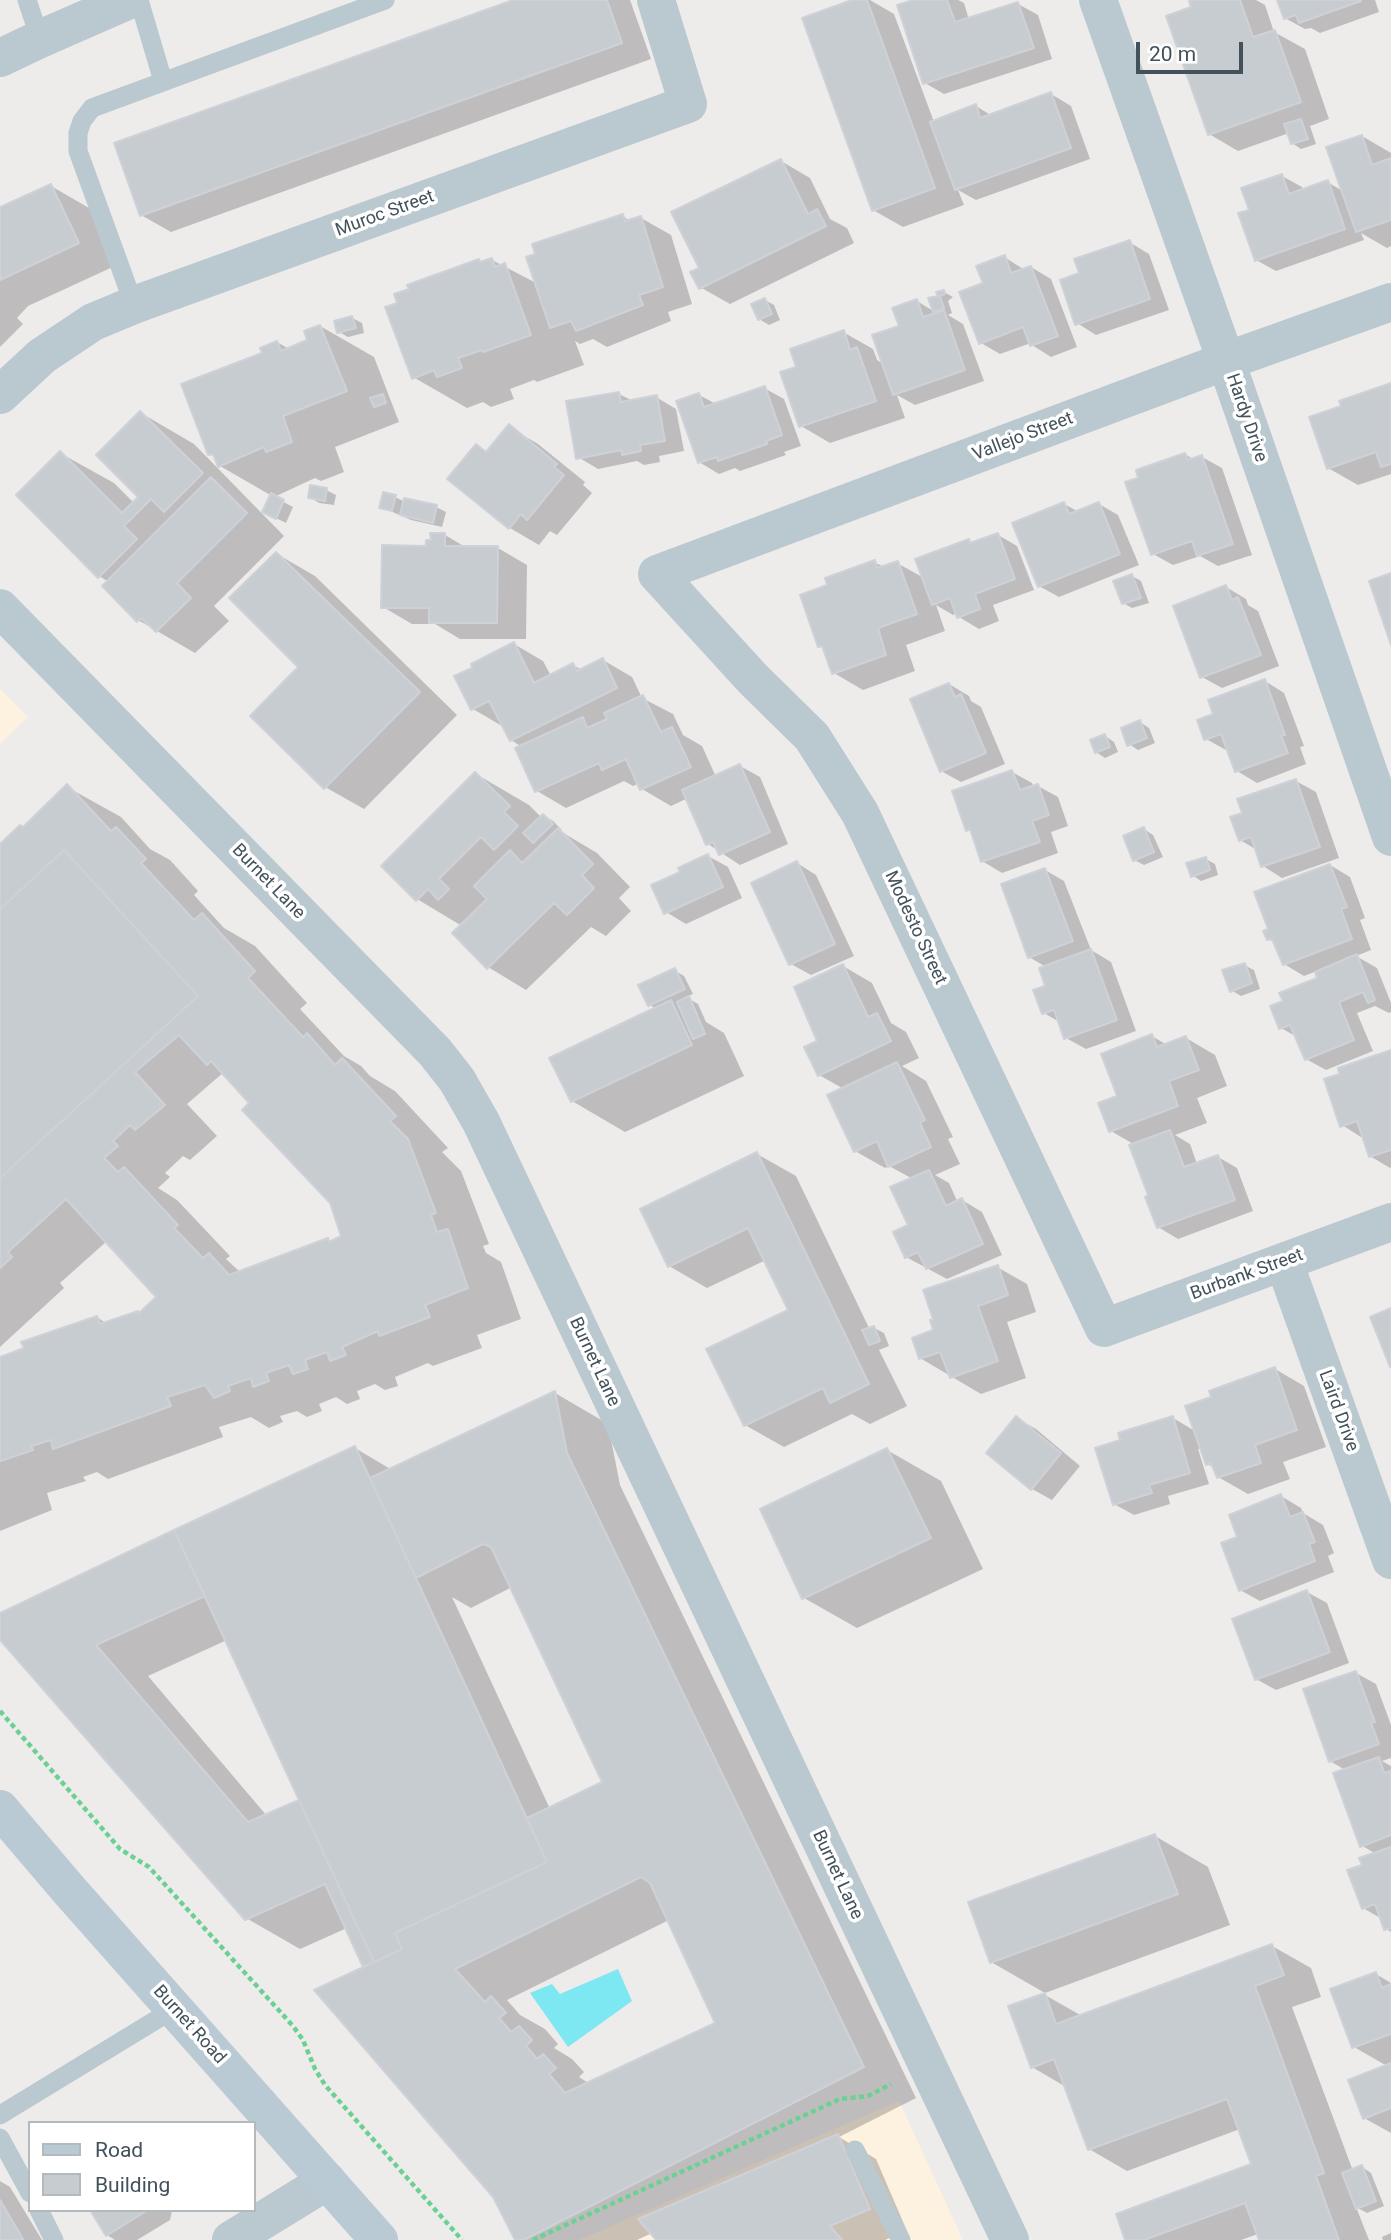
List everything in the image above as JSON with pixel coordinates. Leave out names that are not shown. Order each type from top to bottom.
[{"type":"main road","name":"Burnet Road","points":[[0,1809],[327,2181],[373,2238]]},
{"type":"street","points":[[0,58],[129,0]]},
{"type":"street","name":"Muroc Street","points":[[0,395],[42,356],[93,322],[688,104],[656,0]]},
{"type":"street","name":"Hardy Drive","points":[[1098,0],[1226,361],[1378,759],[1391,837]]},
{"type":"street","name":"Vallejo Street","points":[[657,574],[1391,302]]},
{"type":"street","name":"Modesto Street","points":[[657,574],[753,679],[812,737],[860,813],[1104,1328]]},
{"type":"street","name":"Burnet Lane","points":[[0,608],[435,1052],[457,1080],[481,1122],[1010,2240]]},
{"type":"street","name":"Burbank Street","points":[[1104,1328],[1391,1222]]},
{"type":"street","name":"Laird Drive","points":[[1284,1262],[1391,1560]]},
{"type":"street","points":[[231,2240],[327,2181]]},
{"type":"lane","points":[[27,0],[40,38]]},
{"type":"lane","points":[[139,0],[163,81]]},
{"type":"lane","points":[[134,305],[78,151],[78,133],[82,121],[92,108],[384,0]]},
{"type":"lane","points":[[0,2115],[174,2009]]},
{"type":"lane","points":[[0,2138],[28,2189]]},
{"type":"lane","points":[[855,2150],[901,2240]]},
{"type":"lane","points":[[40,2212],[54,2240]]},
{"type":"path","points":[[0,1711],[120,1849],[149,1867],[272,2003],[299,2034],[325,2085],[462,2240]]},
{"type":"path","points":[[533,2240],[840,2098],[868,2096],[891,2084]]},
{"type":"shaded area","points":[[0,689],[28,717],[0,744]]},
{"type":"shaded area","points":[[899,2101],[963,2240],[579,2240]]},
{"type":"water","points":[[618,1969],[632,2001],[568,2047],[530,1993],[552,1984],[560,1994]]},
{"type":"building","points":[[513,0],[607,0],[622,43],[140,216],[114,143]]},
{"type":"building","points":[[852,0],[867,0],[935,188],[872,211],[802,18]]},
{"type":"building","points":[[913,0],[947,0],[955,22],[1018,2],[1034,48],[923,84],[897,5]]},
{"type":"building","points":[[1240,0],[1253,37],[1275,30],[1301,102],[1208,135],[1166,16],[1191,7],[1189,1]]},
{"type":"building","points":[[1277,0],[1361,1],[1299,23],[1296,15],[1284,19]]},
{"type":"building","points":[[1051,92],[1071,148],[955,190],[930,122],[976,104],[980,118]]},
{"type":"building","points":[[1301,119],[1308,139],[1291,144],[1284,124]]},
{"type":"building","points":[[1362,135],[1372,165],[1391,158],[1391,220],[1356,232],[1326,147]]},
{"type":"building","points":[[781,159],[808,214],[817,209],[826,226],[699,289],[690,272],[699,268],[671,212]]},
{"type":"building","points":[[1282,174],[1289,194],[1328,180],[1345,229],[1255,261],[1238,213],[1249,210],[1241,188]]},
{"type":"building","points":[[51,184],[79,243],[0,280],[0,207]]},
{"type":"building","points":[[623,214],[625,221],[641,216],[663,287],[639,295],[643,305],[576,331],[571,321],[550,328],[526,257],[535,254],[532,244]]},
{"type":"building","points":[[1130,240],[1150,299],[1075,325],[1060,280],[1079,273],[1074,259]]},
{"type":"building","points":[[1005,255],[1011,273],[1031,266],[1058,336],[1030,346],[1023,327],[979,344],[959,292],[983,283],[976,266]]},
{"type":"building","points":[[492,258],[495,267],[505,263],[531,335],[458,358],[462,368],[437,377],[434,370],[412,379],[385,307],[397,303],[394,294],[409,289],[407,285],[479,259],[480,262]]},
{"type":"building","points":[[944,290],[945,294],[940,296],[944,308],[933,312],[928,298],[938,296],[936,292]]},
{"type":"building","points":[[765,298],[772,314],[758,320],[751,304]]},
{"type":"building","points":[[917,299],[923,317],[944,310],[965,370],[893,395],[872,335],[899,326],[892,308]]},
{"type":"building","points":[[352,316],[356,328],[337,333],[334,321]]},
{"type":"building","points":[[320,325],[347,391],[283,416],[292,442],[266,452],[264,447],[218,467],[213,454],[208,455],[181,384],[262,353],[260,348],[277,341],[281,351],[307,340],[304,331]]},
{"type":"building","points":[[844,330],[850,350],[857,347],[876,401],[799,427],[780,372],[796,367],[790,349]]},
{"type":"building","points":[[1391,383],[1391,464],[1381,467],[1376,452],[1327,469],[1309,417],[1341,406],[1339,401]]},
{"type":"building","points":[[765,386],[782,435],[766,441],[767,444],[718,461],[717,457],[698,463],[676,401],[699,393],[704,407]]},
{"type":"building","points":[[619,392],[621,402],[657,395],[665,441],[640,445],[641,451],[622,455],[622,450],[576,459],[566,401]]},
{"type":"building","points":[[383,394],[386,403],[374,407],[370,398]]},
{"type":"building","points":[[140,411],[203,473],[164,512],[151,499],[124,526],[137,539],[98,578],[16,495],[60,451],[122,513],[138,497],[96,455]]},
{"type":"building","points":[[509,424],[557,464],[554,467],[564,475],[527,520],[521,514],[509,529],[447,479],[476,444],[486,452]]},
{"type":"building","points":[[1185,453],[1188,460],[1202,455],[1233,544],[1197,556],[1192,541],[1151,555],[1125,482],[1138,478],[1136,470]]},
{"type":"building","points":[[211,477],[247,513],[177,583],[191,598],[156,632],[141,618],[137,622],[102,586]]},
{"type":"building","points":[[310,485],[327,488],[325,501],[308,498]]},
{"type":"building","points":[[383,492],[396,495],[392,511],[379,508]]},
{"type":"building","points":[[271,493],[284,500],[276,519],[262,512]]},
{"type":"building","points":[[404,498],[437,505],[433,523],[400,515]]},
{"type":"building","points":[[1064,502],[1069,514],[1099,502],[1120,554],[1038,587],[1012,523]]},
{"type":"building","points":[[430,533],[445,533],[445,546],[498,546],[497,623],[429,623],[429,608],[381,608],[382,545],[426,546],[426,540],[431,540]]},
{"type":"building","points":[[998,533],[1015,579],[975,594],[980,609],[957,618],[950,598],[932,605],[915,559],[969,539],[970,543]]},
{"type":"building","points":[[276,552],[420,692],[324,789],[250,716],[298,667],[229,598]]},
{"type":"building","points":[[875,560],[877,568],[898,561],[917,614],[878,628],[886,655],[832,674],[822,646],[818,647],[800,595],[827,585],[825,578]]},
{"type":"building","points":[[1391,573],[1391,645],[1369,581]]},
{"type":"building","points":[[1132,574],[1141,598],[1122,604],[1113,581]]},
{"type":"building","points":[[1226,585],[1232,600],[1238,597],[1261,655],[1200,678],[1173,606]]},
{"type":"building","points":[[514,642],[534,683],[573,663],[577,671],[603,658],[617,688],[510,741],[489,701],[471,710],[454,676]]},
{"type":"building","points":[[1265,679],[1285,735],[1281,736],[1288,753],[1235,772],[1221,734],[1204,740],[1197,720],[1213,714],[1208,700]]},
{"type":"building","points":[[949,683],[955,697],[961,694],[986,753],[940,772],[910,699]]},
{"type":"building","points":[[643,695],[661,732],[672,727],[691,767],[640,790],[626,759],[602,770],[599,763],[535,792],[515,748],[583,717],[587,728],[607,719],[604,713]]},
{"type":"building","points":[[1140,720],[1147,738],[1127,746],[1121,728]]},
{"type":"building","points":[[1105,734],[1110,747],[1095,753],[1090,740]]},
{"type":"building","points":[[740,764],[770,832],[719,855],[713,842],[706,845],[682,790]]},
{"type":"building","points":[[1012,770],[1020,790],[1038,784],[1049,815],[1032,821],[1040,842],[981,862],[970,829],[966,831],[952,791]]},
{"type":"building","points":[[475,772],[510,806],[504,812],[518,826],[494,850],[481,837],[439,879],[449,889],[438,900],[428,889],[416,901],[381,866]]},
{"type":"building","points":[[1296,779],[1320,847],[1261,867],[1251,837],[1239,841],[1230,817],[1242,813],[1237,799]]},
{"type":"building","points":[[67,784],[111,831],[116,827],[146,859],[141,863],[194,920],[202,913],[255,971],[248,978],[303,1037],[307,1033],[335,1065],[342,1058],[396,1116],[390,1121],[408,1139],[436,1213],[431,1215],[437,1232],[448,1229],[468,1288],[425,1305],[430,1317],[379,1336],[378,1331],[342,1347],[346,1355],[330,1361],[327,1352],[305,1360],[308,1369],[293,1374],[289,1365],[266,1373],[269,1381],[253,1387],[251,1378],[228,1386],[230,1391],[214,1398],[205,1385],[167,1397],[171,1406],[53,1449],[51,1440],[31,1446],[33,1450],[0,1461],[0,1357],[24,1348],[21,1342],[97,1316],[100,1324],[138,1311],[138,1314],[156,1297],[66,1199],[8,1252],[12,1257],[0,1268],[0,1178],[198,996],[64,850],[0,909],[0,844],[20,825],[23,827]],"holes":[[[179,1035],[207,1065],[211,1061],[249,1103],[242,1110],[330,1203],[341,1236],[329,1242],[328,1238],[229,1275],[209,1253],[203,1258],[174,1228],[178,1225],[124,1167],[118,1172],[104,1158],[118,1146],[113,1141],[130,1125],[135,1130],[165,1105],[135,1072]]]},
{"type":"building","points":[[543,814],[553,824],[533,843],[523,833]]},
{"type":"building","points":[[1144,827],[1154,852],[1133,861],[1123,836]]},
{"type":"building","points":[[558,828],[593,864],[582,875],[594,888],[567,915],[554,903],[487,969],[452,933],[487,899],[474,886],[510,850],[522,863]]},
{"type":"building","points":[[64,850],[198,996],[0,1178],[0,909]]},
{"type":"building","points":[[708,854],[723,887],[664,914],[651,885],[680,872],[678,868]]},
{"type":"building","points":[[1206,857],[1210,870],[1191,877],[1186,863]]},
{"type":"building","points":[[797,861],[835,944],[789,965],[751,883]]},
{"type":"building","points":[[1330,864],[1347,907],[1341,909],[1352,939],[1283,965],[1272,939],[1267,940],[1263,931],[1268,929],[1254,892]]},
{"type":"building","points":[[1045,868],[1073,941],[1028,958],[1001,884]]},
{"type":"building","points":[[1091,949],[1117,1020],[1064,1039],[1054,1010],[1042,1014],[1033,990],[1045,986],[1039,968]]},
{"type":"building","points":[[1357,954],[1375,1000],[1368,1003],[1363,992],[1339,1002],[1354,1040],[1305,1060],[1290,1025],[1279,1029],[1270,1006],[1283,1001],[1279,993],[1317,978],[1315,972]]},
{"type":"building","points":[[1245,963],[1252,983],[1230,992],[1222,970]]},
{"type":"building","points":[[843,964],[868,1017],[877,1013],[891,1041],[818,1076],[804,1047],[817,1041],[794,987]]},
{"type":"building","points":[[675,968],[685,989],[648,1006],[638,985]]},
{"type":"building","points":[[689,996],[705,1034],[693,1039],[677,1002]]},
{"type":"building","points":[[671,1000],[692,1045],[571,1102],[549,1058]]},
{"type":"building","points":[[1152,1034],[1157,1047],[1186,1036],[1199,1070],[1169,1081],[1178,1106],[1109,1132],[1098,1103],[1117,1096],[1101,1054]]},
{"type":"building","points":[[1391,1050],[1391,1150],[1369,1157],[1357,1121],[1340,1127],[1324,1079],[1339,1074],[1338,1068]]},
{"type":"building","points":[[897,1062],[925,1120],[920,1123],[931,1147],[888,1167],[877,1141],[854,1152],[827,1095]]},
{"type":"building","points":[[1170,1130],[1184,1167],[1218,1155],[1235,1200],[1157,1228],[1129,1145]]},
{"type":"building","points":[[757,1152],[869,1384],[830,1403],[823,1388],[744,1426],[706,1349],[788,1310],[748,1228],[668,1267],[640,1209]]},
{"type":"building","points":[[929,1170],[946,1206],[962,1198],[983,1244],[926,1269],[918,1252],[905,1258],[893,1232],[908,1225],[890,1187]]},
{"type":"building","points":[[998,1265],[1008,1295],[978,1306],[998,1361],[950,1378],[940,1352],[919,1359],[912,1338],[933,1330],[930,1320],[933,1319],[923,1290]]},
{"type":"building","points":[[1391,1308],[1391,1366],[1390,1367],[1370,1317]]},
{"type":"building","points":[[874,1326],[880,1341],[869,1345],[862,1330]]},
{"type":"building","points":[[1275,1367],[1297,1430],[1255,1445],[1261,1463],[1217,1478],[1211,1463],[1206,1465],[1185,1406],[1211,1397],[1209,1391]]},
{"type":"building","points":[[555,1391],[567,1453],[864,2067],[524,2240],[515,2240],[493,2197],[314,1990],[402,1949],[395,1933],[547,1862],[527,1818],[602,1782],[491,1547],[483,1544],[416,1578],[370,1478]],"holes":[[[641,1877],[650,1883],[715,2023],[565,2093],[549,2074],[556,2068],[543,2054],[537,2059],[526,2046],[532,2040],[519,2026],[511,2032],[499,2018],[506,2013],[491,1996],[485,2002],[455,1969]]]},
{"type":"building","points":[[1016,1416],[1061,1453],[1031,1490],[986,1453]]},
{"type":"building","points":[[1173,1416],[1190,1473],[1149,1485],[1152,1493],[1113,1505],[1095,1448],[1120,1440],[1118,1433]]},
{"type":"building","points":[[355,1446],[547,1862],[395,1933],[402,1949],[374,1962],[174,1530]]},
{"type":"building","points":[[887,1448],[931,1538],[802,1599],[760,1509]]},
{"type":"building","points":[[1281,1494],[1290,1517],[1303,1512],[1315,1542],[1309,1544],[1315,1561],[1239,1591],[1221,1543],[1237,1537],[1229,1515]]},
{"type":"building","points":[[174,1530],[205,1596],[96,1645],[248,1822],[299,1800],[374,1962],[363,1967],[325,1884],[245,1920],[0,1640],[0,1613]]},
{"type":"building","points":[[1307,1590],[1330,1652],[1255,1680],[1232,1619]]},
{"type":"building","points":[[1356,1671],[1375,1722],[1371,1723],[1379,1744],[1329,1762],[1303,1689]]},
{"type":"building","points":[[1379,1757],[1384,1773],[1390,1771],[1391,1774],[1391,1835],[1360,1847],[1333,1773]]},
{"type":"building","points":[[1155,1834],[1178,1894],[990,1963],[968,1902]]},
{"type":"building","points":[[1391,1847],[1391,1928],[1384,1930],[1375,1904],[1362,1909],[1347,1870],[1362,1865],[1359,1858]]},
{"type":"building","points":[[1272,1944],[1284,1975],[1255,1986],[1324,2173],[1316,2176],[1339,2240],[1259,2240],[1245,2203],[1144,2240],[1125,2240],[1116,2214],[1251,2164],[1227,2099],[1088,2150],[1054,2059],[1031,2068],[1008,2006],[1045,1993],[1056,2024]]},
{"type":"building","points":[[1376,1972],[1382,1988],[1391,1984],[1391,2034],[1352,2048],[1330,1989]]},
{"type":"building","points":[[1391,2063],[1391,2108],[1363,2119],[1348,2080]]},
{"type":"building","points":[[838,2134],[870,2209],[830,2226],[842,2240],[656,2240],[638,2219]]},
{"type":"building","points":[[1362,2165],[1376,2201],[1356,2209],[1342,2173]]},
{"type":"building","points":[[0,2200],[23,2239],[0,2240]]},
{"type":"building","points":[[91,2212],[145,2212],[106,2236]]}]
